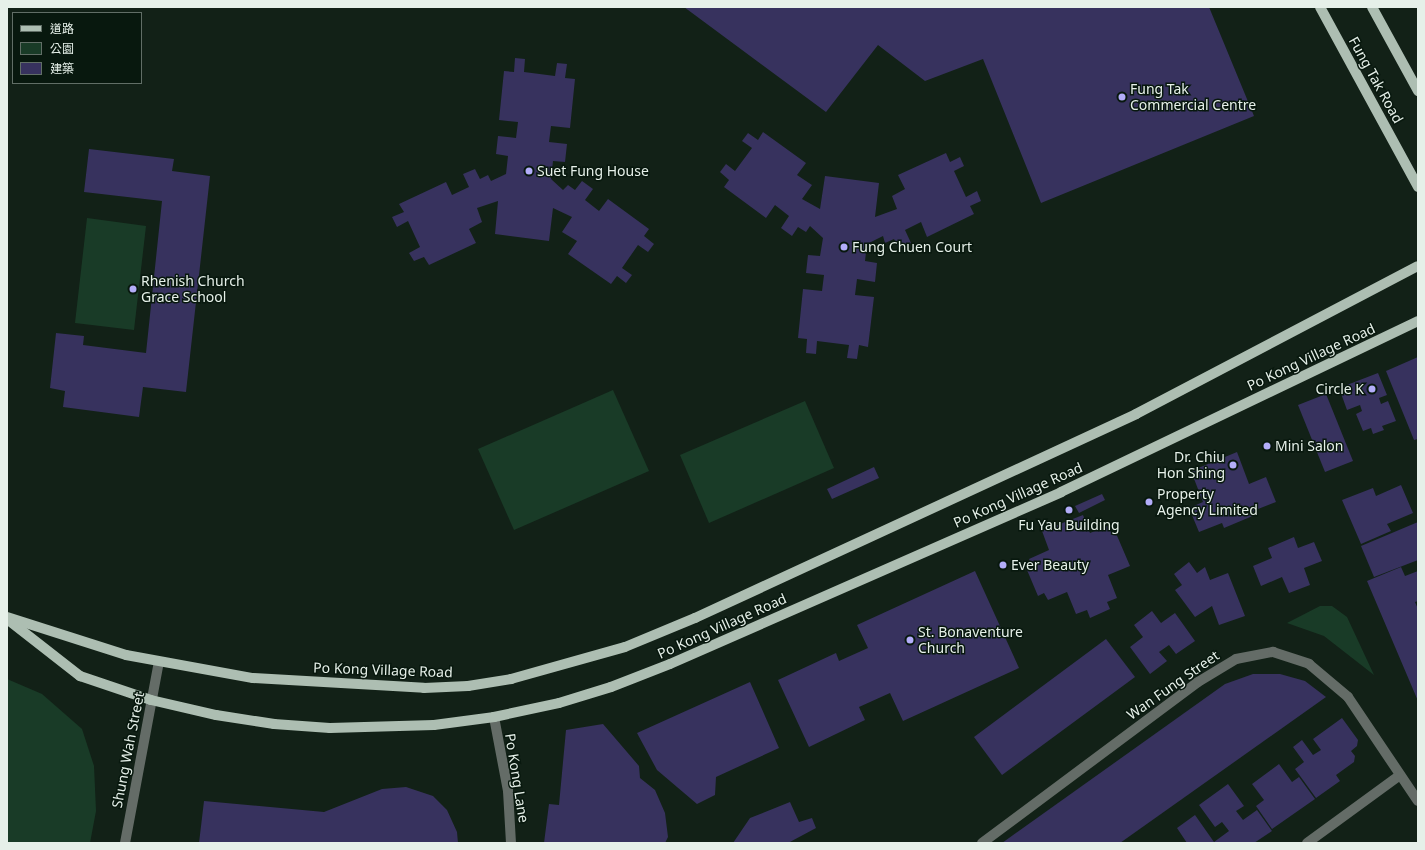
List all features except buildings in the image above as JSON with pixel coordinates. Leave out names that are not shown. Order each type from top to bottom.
[{"type":"main road","name":"Fung Tak Road","points":[[1320,7],[1418,187]]},
{"type":"main road","points":[[1372,7],[1418,91]]},
{"type":"main road","name":"Po Kong Village Road","points":[[7,618],[126,655],[253,678],[424,688],[468,686],[511,679],[618,649],[695,618],[1090,437],[1418,266]]},
{"type":"main road","name":"Po Kong Village Road","points":[[7,618],[80,676],[151,700],[216,715],[274,724],[330,728],[434,725],[494,717],[559,703],[611,687],[670,664],[1061,492],[1418,321]]},
{"type":"street","name":"Wan Fung Street","points":[[982,843],[1198,682],[1236,659],[1273,652],[1309,664],[1348,697],[1399,776],[1418,801]]},
{"type":"street","name":"Shung Wah Street","points":[[125,843],[159,662]]},
{"type":"street","name":"Po Kong Lane","points":[[494,717],[508,791],[511,843]]},
{"type":"street","points":[[1307,843],[1399,776]]},
{"type":"green space","points":[[87,218],[146,226],[134,330],[75,323]]},
{"type":"green space","points":[[613,390],[649,471],[514,530],[478,449]]},
{"type":"green space","points":[[805,401],[834,468],[709,523],[680,455]]},
{"type":"green space","points":[[1320,606],[1332,606],[1347,617],[1374,675],[1324,636],[1287,623]]},
{"type":"green space","points":[[7,679],[42,694],[82,729],[94,766],[96,811],[90,843],[7,843]]},
{"type":"place","name":"Fung Tak Commercial Centre","points":[[1122,97]]},
{"type":"place","name":"Suet Fung House","points":[[529,171]]},
{"type":"place","name":"Fung Chuen Court","points":[[844,247]]},
{"type":"place","name":"Rhenish Church Grace School","points":[[133,289]]},
{"type":"place","name":"Circle K","points":[[1372,389]]},
{"type":"place","name":"Mini Salon","points":[[1267,446]]},
{"type":"place","name":"Dr. Chiu Hon Shing","points":[[1233,465]]},
{"type":"place","name":"Property Agency Limited","points":[[1149,502]]},
{"type":"place","name":"Fu Yau Building","points":[[1069,510]]},
{"type":"place","name":"Ever Beauty","points":[[1003,565]]},
{"type":"place","name":"St. Bonaventure Church","points":[[910,640]]}]
